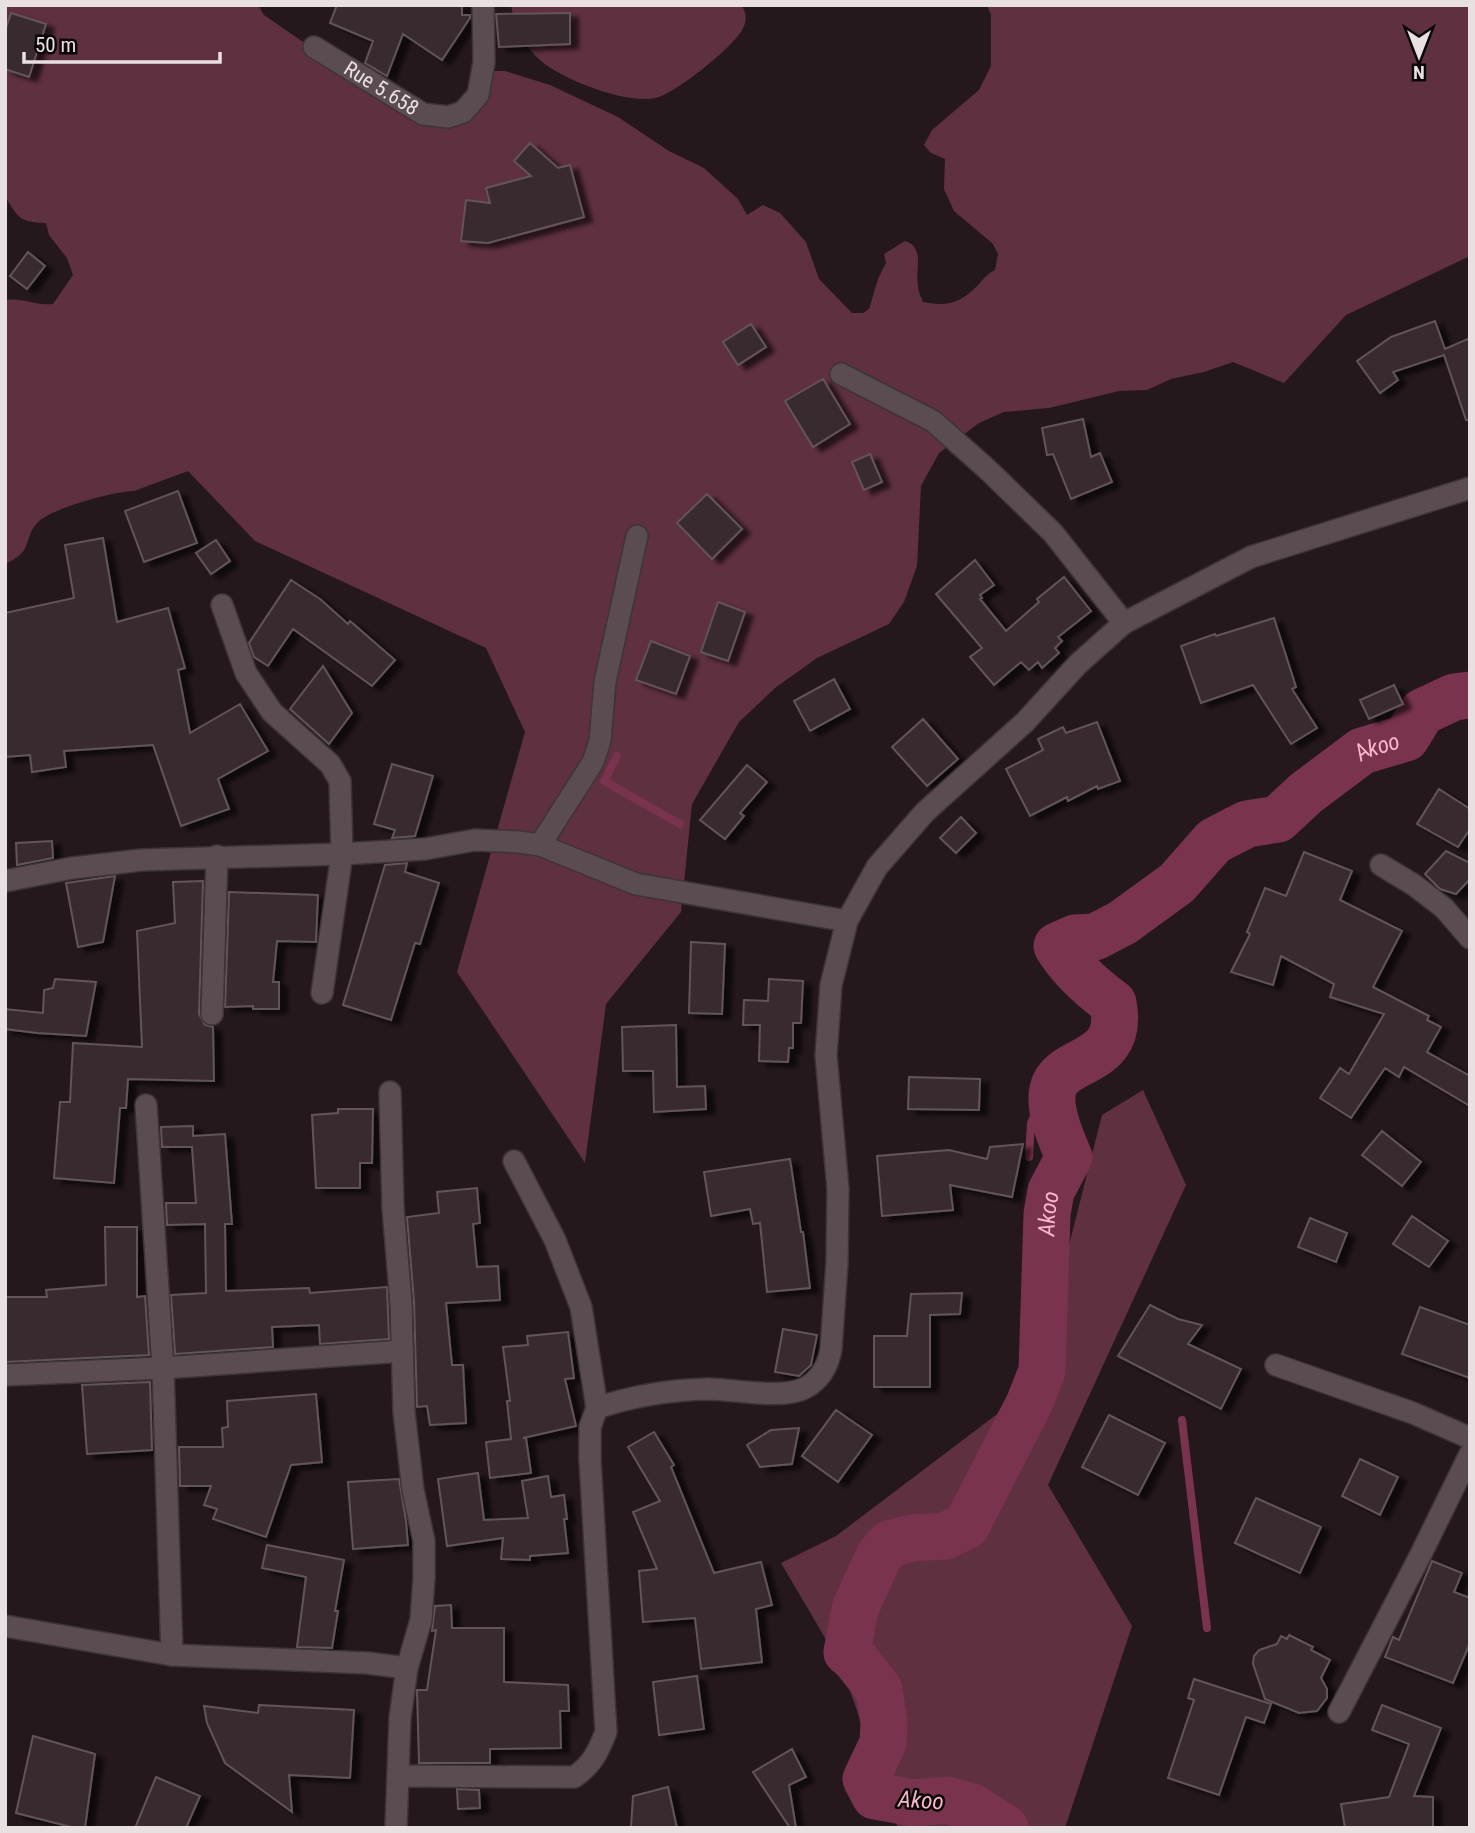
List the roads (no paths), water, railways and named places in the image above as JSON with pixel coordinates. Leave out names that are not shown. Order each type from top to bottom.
[{"type":"street","name":"Rue 5.658","points":[[314,47],[423,114],[448,117],[463,112],[478,95],[484,62],[483,5]]},
{"type":"street","points":[[841,373],[933,421],[987,468],[1053,533],[1124,623]]},
{"type":"street","points":[[597,1408],[650,1394],[708,1389],[783,1392],[803,1389],[817,1379],[828,1363],[837,1263],[838,1189],[825,1055],[831,985],[847,921],[877,867],[925,812],[1025,722],[1078,664],[1124,623],[1251,557],[1470,488]]},
{"type":"street","points":[[540,845],[593,762],[600,741],[605,682],[637,536]]},
{"type":"street","points":[[222,606],[246,673],[272,712],[330,764],[340,781],[342,854],[322,993]]},
{"type":"street","points":[[5,881],[72,868],[142,860],[342,854],[425,849],[475,840],[540,845],[636,884],[847,921]]},
{"type":"street","points":[[212,1014],[217,856]]},
{"type":"street","points":[[1381,865],[1444,908],[1470,938]]},
{"type":"street","points":[[390,1092],[404,1412],[413,1490],[424,1541],[421,1620],[407,1668],[400,1718],[396,1828]]},
{"type":"street","points":[[146,1105],[163,1368],[172,1655]]},
{"type":"street","points":[[398,1776],[574,1777],[595,1758],[606,1732],[590,1460],[590,1427],[597,1408],[581,1307],[555,1240],[514,1161]]},
{"type":"street","points":[[5,1375],[163,1368],[403,1351]]},
{"type":"street","points":[[1276,1365],[1413,1413],[1470,1438]]},
{"type":"street","points":[[1339,1712],[1470,1454]]},
{"type":"street","points":[[5,1626],[172,1655],[367,1663],[407,1668]]},
{"type":"waterway","name":"Akoo","points":[[1005,1828],[972,1807],[947,1800],[913,1803],[875,1796],[866,1779],[883,1743],[884,1723],[879,1690],[847,1652],[855,1609],[879,1556],[889,1544],[912,1538],[945,1536],[966,1526],[1029,1404],[1042,1371],[1047,1214],[1051,1191],[1069,1157],[1054,1115],[1053,1089],[1058,1078],[1102,1049],[1110,1039],[1114,1024],[1113,1003],[1082,977],[1057,946],[1075,938],[1095,937],[1122,923],[1177,883],[1214,841],[1247,824],[1278,819],[1306,793],[1362,751],[1406,738],[1422,712],[1454,697],[1470,695]]},
{"type":"waterway","points":[[617,756],[604,781],[680,824]]},
{"type":"waterway","points":[[1029,1157],[1031,1123],[1038,1107],[1038,1094],[1052,1092]]},
{"type":"waterway","points":[[1182,1420],[1207,1628]]}]
